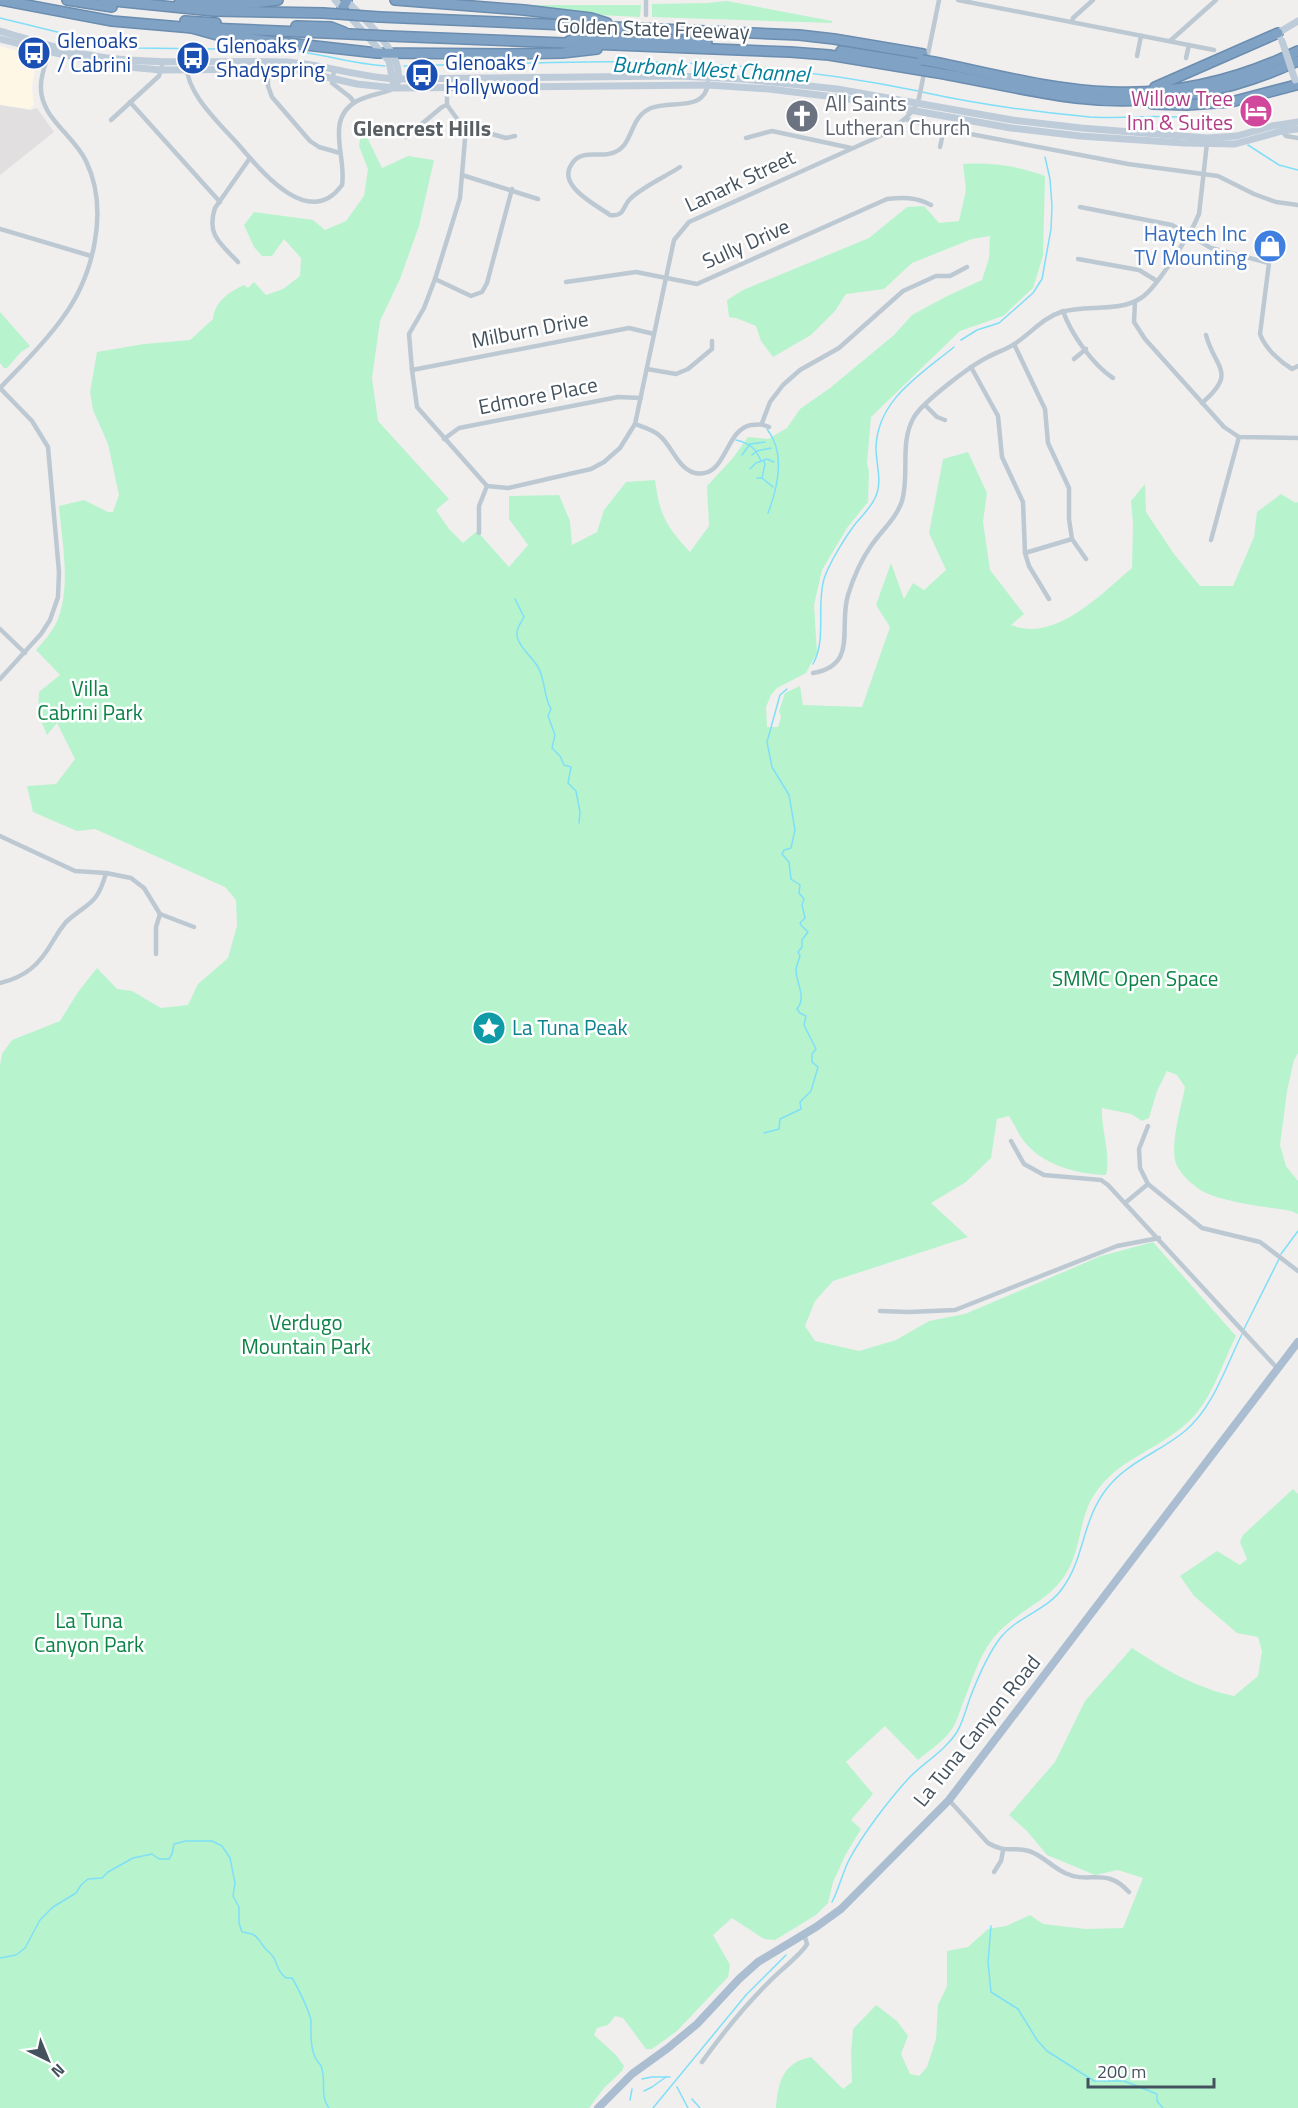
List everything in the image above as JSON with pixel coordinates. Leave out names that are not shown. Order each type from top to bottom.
[{"type":"highway","name":"Golden State Freeway","points":[[0,0],[112,21],[188,27],[327,30],[387,36],[829,55],[922,62],[1109,88],[1155,87],[1217,77],[1257,64],[1298,46]]},
{"type":"highway","points":[[26,0],[86,11],[164,20],[327,30]]},
{"type":"highway","points":[[68,0],[186,14],[194,9]]},
{"type":"highway","name":"Golden State Freeway","points":[[104,0],[194,9],[800,35],[834,39],[1075,98],[1162,100],[1235,86],[1298,61]]},
{"type":"highway","points":[[149,5],[195,2],[254,3],[278,0]]},
{"type":"highway","points":[[395,0],[524,10],[591,18],[621,27]]},
{"type":"highway","points":[[572,25],[580,32],[810,42],[863,48],[922,62]]},
{"type":"highway","points":[[188,27],[217,35],[387,56],[562,53],[612,46]]},
{"type":"highway","points":[[564,44],[576,37],[806,47],[922,62]]},
{"type":"highway","points":[[1155,87],[1280,37]]},
{"type":"highway","points":[[934,64],[1065,88],[1112,93],[1175,89],[1216,81],[1258,69],[1298,53]]},
{"type":"highway","points":[[1135,101],[1159,106],[1216,104],[1239,101],[1296,86]]},
{"type":"main road","points":[[335,0],[346,2],[398,68]]},
{"type":"main road","points":[[1296,86],[1280,37],[1298,21]]},
{"type":"main road","points":[[0,31],[50,48]]},
{"type":"main road","points":[[0,39],[162,66],[268,66],[296,63],[357,84],[395,88],[447,83],[538,82],[708,81],[805,85],[918,101],[981,116],[1235,144],[1298,129]]},
{"type":"main road","points":[[395,88],[398,68],[405,56],[415,54]]},
{"type":"main road","points":[[369,78],[384,74],[387,56]]},
{"type":"main road","points":[[387,56],[396,79]]},
{"type":"main road","points":[[333,74],[447,83]]},
{"type":"main road","points":[[708,81],[832,97],[1001,126],[1080,136],[1207,141],[1298,122]]},
{"type":"main road","name":"La Tuna Canyon Road","points":[[598,2108],[632,2074],[697,2024],[758,1962],[841,1910],[949,1800],[1298,1342]]},
{"type":"street","points":[[646,0],[646,15]]},
{"type":"street","name":"Lanark Street","points":[[487,486],[508,488],[591,469],[604,462],[620,448],[635,424],[674,240],[689,222],[880,136],[905,119],[918,101],[939,0]]},
{"type":"street","points":[[958,0],[1214,50]]},
{"type":"street","points":[[1002,8],[1004,0]]},
{"type":"street","points":[[1072,22],[1093,0]]},
{"type":"street","points":[[1170,41],[1216,0]]},
{"type":"street","points":[[1137,56],[1141,36]]},
{"type":"street","points":[[1186,58],[1189,45]]},
{"type":"street","points":[[0,679],[41,634],[50,620],[58,597],[59,572],[48,447],[32,421],[0,388],[62,319],[82,282],[91,256],[97,224],[94,184],[86,161],[43,104],[41,83],[50,48]]},
{"type":"street","points":[[111,120],[159,76],[162,66]]},
{"type":"street","points":[[186,66],[189,81],[202,103],[272,182],[286,194],[309,200],[320,201],[329,198],[342,185],[344,175],[339,126],[345,113],[354,102],[395,88]]},
{"type":"street","points":[[268,66],[268,86],[272,97],[301,132],[319,147],[340,153]]},
{"type":"street","points":[[333,74],[334,87],[346,93],[354,102]]},
{"type":"street","points":[[680,167],[631,198],[621,215],[616,216],[610,215],[595,205],[569,183],[567,175],[577,157],[617,152],[624,146],[634,123],[643,112],[656,106],[699,101],[704,97],[708,81]]},
{"type":"street","points":[[447,83],[447,105],[463,128],[465,139],[460,198],[435,279],[424,308],[409,334],[417,407],[487,486],[479,506],[478,533]]},
{"type":"street","points":[[130,102],[219,202]]},
{"type":"street","points":[[406,137],[447,105]]},
{"type":"street","points":[[905,119],[944,129],[1128,164],[1218,176],[1276,202],[1298,205]]},
{"type":"street","points":[[463,128],[467,127],[506,138],[515,136]]},
{"type":"street","points":[[940,147],[944,129]]},
{"type":"street","points":[[746,138],[772,131],[851,148]]},
{"type":"street","points":[[1282,131],[1284,135],[1298,138]]},
{"type":"street","points":[[813,673],[834,666],[843,650],[847,598],[852,582],[870,547],[894,517],[901,504],[906,485],[906,439],[915,415],[971,368],[987,357],[1014,344],[1046,318],[1063,311],[1135,302],[1144,297],[1188,235],[1199,213],[1207,141]]},
{"type":"street","points":[[238,262],[213,234],[212,216],[219,202],[250,158]]},
{"type":"street","points":[[462,175],[538,199]]},
{"type":"street","points":[[435,279],[471,296],[482,292],[487,283],[512,189]]},
{"type":"street","name":"Sully Drive","points":[[566,282],[636,272],[697,284],[887,199],[903,197],[921,200],[931,205]]},
{"type":"street","points":[[1080,207],[1172,225],[1211,248],[1269,263],[1260,334],[1264,343],[1287,366],[1292,369],[1298,366]]},
{"type":"street","points":[[0,230],[91,256]]},
{"type":"street","points":[[1078,259],[1139,270],[1157,281]]},
{"type":"street","points":[[762,423],[770,402],[783,385],[800,370],[839,348],[903,291],[936,276],[950,276],[967,267]]},
{"type":"street","points":[[1135,302],[1134,322],[1224,427],[1239,437],[1298,438]]},
{"type":"street","points":[[1063,311],[1069,327],[1105,372],[1113,378]]},
{"type":"street","name":"Milburn Drive","points":[[412,370],[629,328],[654,334]]},
{"type":"street","points":[[1202,403],[1215,391],[1222,379],[1221,370],[1206,335]]},
{"type":"street","points":[[647,369],[676,374],[688,369],[712,349],[712,342]]},
{"type":"street","points":[[1014,344],[1045,409],[1048,443],[1069,488],[1069,519],[1072,539],[1086,559]]},
{"type":"street","points":[[1074,359],[1086,349]]},
{"type":"street","points":[[971,368],[998,416],[1002,457],[1023,502],[1025,553],[1029,566],[1049,599]]},
{"type":"street","name":"Edmore Place","points":[[444,439],[459,428],[618,397],[641,398]]},
{"type":"street","points":[[925,405],[937,417],[945,420]]},
{"type":"street","points":[[635,424],[660,435],[690,472],[700,473],[711,470],[719,463],[738,430],[762,423],[770,427]]},
{"type":"street","points":[[1211,540],[1239,437]]},
{"type":"street","points":[[1025,553],[1072,539]]},
{"type":"street","points":[[0,629],[25,652]]},
{"type":"street","points":[[0,836],[75,871],[122,875],[138,882],[160,914],[194,927]]},
{"type":"street","points":[[0,983],[20,977],[38,964],[67,921],[96,899],[103,886],[106,873]]},
{"type":"street","points":[[156,954],[156,927],[160,914]]},
{"type":"street","points":[[1148,1126],[1139,1149],[1140,1168],[1148,1184],[1202,1228],[1251,1239],[1265,1245],[1298,1271]]},
{"type":"street","points":[[1011,1141],[1024,1164],[1044,1175],[1101,1180],[1159,1238],[1277,1368]]},
{"type":"street","points":[[1125,1203],[1148,1184]]},
{"type":"street","points":[[880,1311],[955,1310],[1117,1246],[1159,1238]]},
{"type":"street","points":[[949,1800],[988,1843],[1004,1851],[1026,1850],[1035,1853],[1066,1874],[1113,1879],[1121,1883],[1129,1892]]},
{"type":"street","points":[[994,1872],[1001,1862],[1004,1851]]},
{"type":"street","points":[[702,2062],[741,2011],[804,1950],[807,1944],[804,1934]]},
{"type":"shaded area","points":[[0,46],[30,54],[36,60],[32,88],[34,105],[30,109],[0,105]]},
{"type":"shaded area","points":[[0,105],[30,110],[37,108],[54,132],[0,175]]},
{"type":"green space","points":[[727,1],[832,21],[832,23],[652,17],[652,4]]},
{"type":"green space","points":[[529,5],[641,5],[640,17],[581,14]]},
{"type":"green space","points":[[362,127],[382,168],[408,156],[434,160],[419,226],[400,279],[380,321],[372,378],[378,421],[449,499],[436,510],[449,529],[463,543],[477,531],[509,567],[528,545],[509,519],[509,496],[559,495],[570,521],[572,545],[597,532],[604,510],[626,482],[655,480],[665,520],[690,552],[709,526],[707,486],[732,459],[748,437],[768,439],[787,428],[800,409],[830,388],[894,335],[912,315],[982,280],[989,258],[990,236],[972,239],[912,263],[884,289],[846,294],[835,311],[811,335],[773,357],[761,341],[756,326],[729,317],[727,300],[743,290],[869,238],[907,207],[924,206],[939,223],[959,221],[966,190],[963,164],[1005,166],[1045,176],[1043,256],[1033,288],[1003,316],[960,331],[871,417],[867,464],[869,471],[868,502],[847,528],[822,570],[814,605],[817,653],[806,673],[777,688],[771,695],[766,707],[767,727],[778,727],[781,717],[779,711],[785,693],[800,686],[803,705],[862,707],[890,627],[876,605],[891,563],[904,599],[913,583],[924,590],[946,570],[929,533],[943,459],[968,452],[987,493],[983,522],[990,570],[1024,614],[1011,625],[1028,629],[1060,622],[1076,613],[1132,568],[1131,501],[1145,484],[1146,512],[1174,554],[1200,586],[1233,586],[1254,537],[1257,512],[1281,494],[1298,502],[1298,1053],[1294,1060],[1287,1091],[1280,1145],[1286,1166],[1298,1181],[1298,1214],[1216,1197],[1206,1193],[1187,1179],[1176,1165],[1174,1152],[1185,1087],[1177,1075],[1167,1071],[1157,1091],[1149,1118],[1142,1121],[1131,1114],[1102,1108],[1107,1158],[1106,1175],[1083,1173],[1050,1162],[1031,1149],[1009,1116],[997,1119],[991,1158],[966,1182],[931,1203],[968,1237],[833,1281],[815,1301],[805,1326],[815,1341],[859,1351],[896,1340],[929,1321],[965,1314],[1101,1256],[1153,1242],[1236,1336],[1209,1394],[1187,1423],[1114,1472],[1094,1495],[1085,1514],[1075,1554],[1067,1572],[1052,1591],[1005,1626],[990,1643],[976,1670],[956,1721],[946,1737],[918,1760],[885,1726],[846,1762],[873,1794],[851,1820],[861,1829],[833,1882],[828,1903],[816,1915],[775,1940],[764,1939],[732,1918],[713,1935],[730,1965],[728,1977],[677,2031],[652,2049],[646,2049],[623,2018],[615,2016],[608,2025],[597,2028],[594,2035],[616,2055],[624,2066],[589,2108],[0,2108],[0,1065],[2,1054],[12,1040],[60,1021],[78,992],[97,968],[117,989],[132,991],[161,1008],[188,1005],[198,984],[228,958],[237,926],[236,900],[225,887],[95,829],[77,831],[33,812],[27,786],[56,784],[75,759],[57,723],[47,735],[38,713],[39,692],[60,675],[36,650],[54,628],[62,606],[65,578],[59,506],[84,500],[108,512],[113,512],[119,495],[108,444],[93,410],[90,392],[97,352],[144,344],[190,340],[213,319],[220,302],[233,291],[244,285],[248,288],[254,282],[266,295],[283,289],[300,276],[301,258],[284,239],[272,256],[262,256],[254,247],[244,225],[254,212],[313,220],[325,230],[346,221],[364,196],[368,169],[359,146]]},
{"type":"green space","points":[[0,312],[30,346],[21,352],[7,368],[0,363]]},
{"type":"green space","points":[[1293,1489],[1298,1494],[1298,2108],[776,2108],[778,2089],[784,2075],[794,2064],[802,2060],[811,2057],[843,2089],[852,2082],[853,2029],[876,2005],[897,2021],[908,2036],[901,2054],[910,2074],[919,2076],[927,2067],[936,2039],[938,2005],[947,1986],[947,1951],[968,1947],[988,1929],[1006,1926],[1030,1915],[1043,1924],[1086,1929],[1123,1928],[1143,1878],[1118,1870],[1095,1875],[1047,1855],[1027,1831],[1009,1815],[1055,1762],[1085,1701],[1132,1648],[1181,1677],[1220,1693],[1234,1696],[1258,1676],[1262,1651],[1258,1637],[1237,1633],[1194,1596],[1180,1576],[1217,1551],[1240,1565],[1247,1559],[1240,1542],[1243,1535]]},
{"type":"waterway","name":"Burbank West Channel","points":[[0,18],[90,40],[136,48],[287,50],[385,66]]},
{"type":"waterway","name":"Burbank West Channel","points":[[404,66],[590,62],[701,64],[810,73],[918,91]]},
{"type":"waterway","name":"Burbank West Channel","points":[[922,92],[985,104],[1069,115],[1108,118],[1179,117],[1213,124],[1229,131]]},
{"type":"waterway","name":"Burbank West Channel","points":[[1248,145],[1279,165],[1298,170]]},
{"type":"waterway","points":[[961,340],[977,330],[999,323],[1033,293],[1042,279],[1051,229],[1052,206],[1050,179],[1045,157]]},
{"type":"waterway","points":[[813,664],[820,644],[821,600],[826,573],[843,542],[871,505],[877,492],[879,480],[876,448],[878,431],[884,416],[892,402],[903,390],[954,347]]},
{"type":"waterway","points":[[767,429],[773,438],[778,459],[775,492],[768,513]]},
{"type":"waterway","points":[[736,440],[752,447],[761,461]]},
{"type":"waterway","points":[[742,455],[750,444],[765,442]]},
{"type":"waterway","points":[[752,455],[757,451],[771,448]]},
{"type":"waterway","points":[[750,469],[756,463],[767,459],[774,462]]},
{"type":"waterway","points":[[762,478],[764,461]]},
{"type":"waterway","points":[[757,478],[762,478],[773,487]]},
{"type":"waterway","points":[[515,599],[524,617],[517,630],[518,639],[541,672],[551,709],[548,716],[555,735],[552,748],[560,756],[564,765],[571,767],[568,783],[576,791],[580,812],[579,823]]},
{"type":"waterway","points":[[764,1133],[779,1129],[780,1119],[801,1109],[800,1102],[811,1091],[818,1067],[812,1062],[812,1054],[816,1049],[804,1025],[806,1016],[797,1009],[801,1000],[796,975],[800,956],[798,952],[808,932],[800,923],[805,918],[802,905],[804,899],[799,893],[800,885],[791,879],[789,862],[782,854],[784,850],[791,848],[795,830],[789,795],[772,767],[767,742],[780,695],[787,689]]},
{"type":"waterway","points":[[1281,1254],[1298,1231]]},
{"type":"waterway","points":[[1244,1329],[1279,1259]]},
{"type":"waterway","points":[[832,1902],[849,1860],[876,1818],[908,1779],[957,1732],[983,1666],[1001,1637],[1050,1601],[1064,1586],[1076,1562],[1093,1512],[1108,1487],[1125,1470],[1175,1438],[1195,1422],[1218,1386],[1242,1334]]},
{"type":"waterway","points":[[0,1958],[16,1955],[25,1948],[40,1920],[53,1907],[76,1893],[88,1879],[102,1878],[133,1858],[152,1854],[159,1859],[169,1859],[174,1844],[186,1841],[212,1841],[222,1846],[230,1858],[235,1883],[233,1896],[239,1907],[239,1923],[242,1932],[257,1938],[273,1957],[281,1973],[286,1978],[292,1978],[306,2006],[311,2021],[313,2050],[323,2071],[324,2098],[329,2108]]},
{"type":"waterway","points":[[991,1926],[988,1962],[991,1992],[1018,2009],[1037,2040],[1047,2051],[1094,2081],[1124,2081],[1157,2094],[1157,2101],[1163,2108]]},
{"type":"waterway","points":[[653,2108],[746,1995],[786,1955]]},
{"type":"waterway","points":[[644,2091],[666,2077]]},
{"type":"waterway","points":[[642,2079],[670,2077]]},
{"type":"waterway","points":[[677,2087],[688,2108]]},
{"type":"waterway","points":[[630,2100],[632,2089]]},
{"type":"waterway","points":[[692,2099],[700,2108]]},
{"type":"place","name":"Glenoaks / Cabrini","points":[[34,53]]},
{"type":"place","name":"Glenoaks / Shadyspring","points":[[193,58]]},
{"type":"place","name":"Glenoaks / Hollywood","points":[[422,75]]},
{"type":"place","name":"Willow Tree Inn & Suites","points":[[1256,111]]},
{"type":"place","name":"All Saints Lutheran Church","points":[[802,116]]},
{"type":"place","name":"Haytech Inc TV Mounting","points":[[1270,246]]},
{"type":"place","name":"La Tuna Peak","points":[[489,1028]]},
{"type":"district","name":"Glencrest Hills","points":[[422,128]]},
{"type":"park label","name":"Villa Cabrini Park","points":[[90,701]]},
{"type":"park label","name":"SMMC Open Space","points":[[1135,979]]},
{"type":"park label","name":"Verdugo Mountain Park","points":[[306,1335]]},
{"type":"park label","name":"La Tuna Canyon Park","points":[[89,1633]]}]
